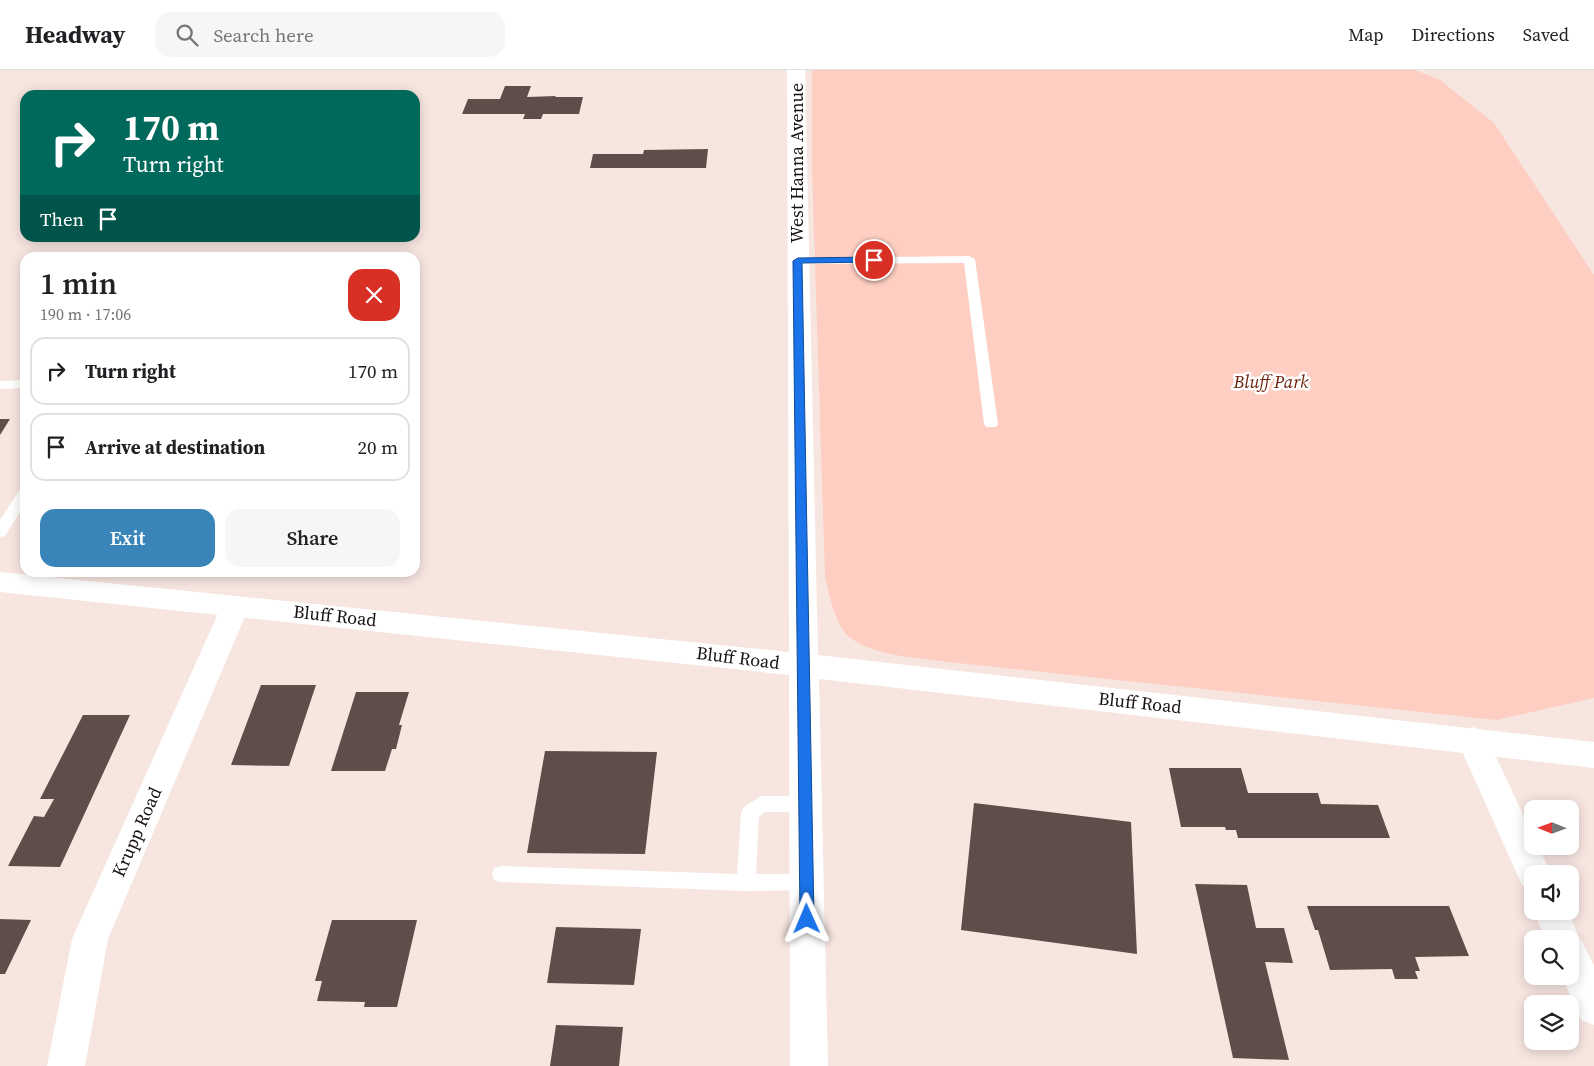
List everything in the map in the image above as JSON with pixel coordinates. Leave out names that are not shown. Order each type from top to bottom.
[{"type":"main road","name":"West Hanna Avenue","points":[[796,70],[809,1066]]},
{"type":"main road","name":"Bluff Road","points":[[0,582],[653,648],[1594,755]]},
{"type":"main road","name":"Krupp Road","points":[[66,1066],[90,938],[236,607]]},
{"type":"main road","points":[[1473,740],[1530,865]]},
{"type":"main road","points":[[1579,974],[1594,1007]]},
{"type":"lane","points":[[798,261],[968,259],[991,424]]},
{"type":"lane","points":[[0,385],[20,384]]},
{"type":"lane","points":[[0,532],[20,502]]},
{"type":"lane","points":[[746,882],[750,813],[761,804],[806,804]]},
{"type":"lane","points":[[501,874],[746,882],[807,882]]},
{"type":"green space","name":"Bluff Park","points":[[812,70],[1415,70],[1440,80],[1494,123],[1594,275],[1594,698],[1496,720],[909,657],[870,648],[848,636],[836,617],[825,576],[812,169]]},
{"type":"building","points":[[505,86],[531,86],[527,97],[583,97],[579,114],[543,114],[541,119],[523,119],[525,114],[462,114],[468,99],[500,99]]},
{"type":"building","points":[[708,149],[706,168],[590,168],[593,154],[643,154],[644,150]]},
{"type":"building","points":[[0,419],[10,419],[0,435]]},
{"type":"building","points":[[261,685],[316,685],[289,766],[231,765]]},
{"type":"building","points":[[356,692],[409,692],[399,725],[402,725],[396,749],[392,749],[385,771],[331,771]]},
{"type":"building","points":[[83,715],[130,715],[60,867],[8,866],[34,816],[44,817],[54,799],[40,799]]},
{"type":"building","points":[[545,751],[657,752],[645,854],[527,853]]},
{"type":"building","points":[[1169,768],[1241,768],[1248,793],[1318,793],[1321,804],[1378,805],[1390,838],[1238,838],[1236,830],[1226,830],[1225,827],[1181,827]]},
{"type":"building","points":[[974,803],[1131,822],[1137,954],[961,930]]},
{"type":"building","points":[[1195,884],[1247,885],[1256,928],[1284,928],[1293,963],[1265,962],[1289,1060],[1233,1058]]},
{"type":"building","points":[[1307,906],[1449,906],[1469,956],[1415,957],[1420,971],[1415,971],[1418,979],[1395,979],[1392,969],[1330,970],[1318,930],[1315,930]]},
{"type":"building","points":[[0,919],[31,920],[5,974],[0,974]]},
{"type":"building","points":[[332,920],[417,920],[397,1007],[364,1007],[365,1002],[317,1001],[322,981],[315,981]]},
{"type":"building","points":[[556,927],[641,929],[634,985],[547,983]]},
{"type":"building","points":[[556,1025],[623,1027],[619,1066],[550,1066]]},
{"type":"route","points":[[807,919],[798,261],[874,260]]}]
